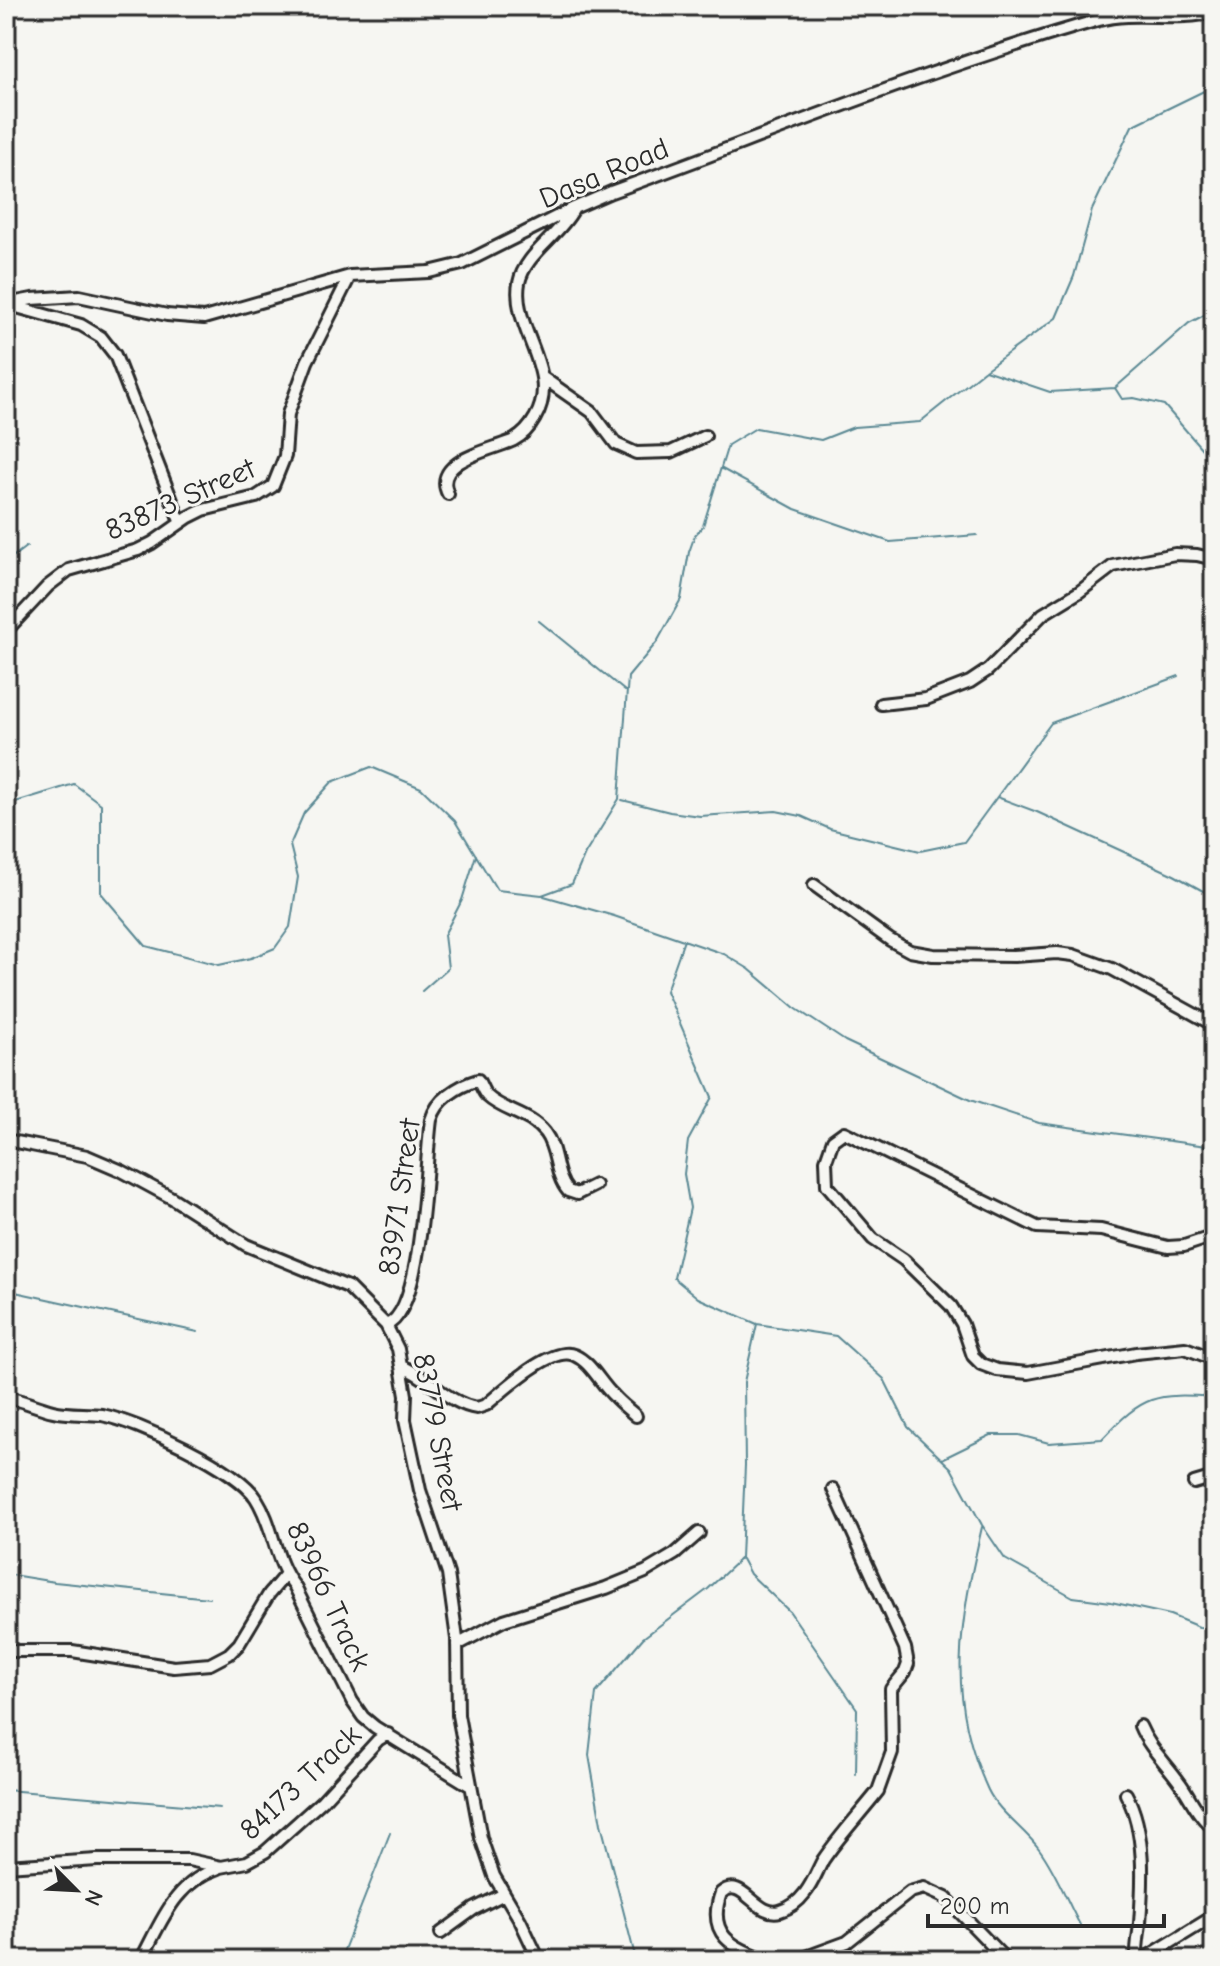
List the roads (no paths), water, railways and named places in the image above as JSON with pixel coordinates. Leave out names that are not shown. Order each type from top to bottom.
[{"type":"street","points":[[1102,6],[1104,19]]},
{"type":"street","name":"Dasa Road","points":[[6,304],[79,296],[167,315],[204,318],[350,276],[429,272],[462,264],[574,208],[975,58],[1104,19],[1182,17],[1214,12]]},
{"type":"street","points":[[448,494],[444,486],[445,478],[456,464],[517,438],[537,415],[544,393],[542,377],[526,328],[519,281],[526,265],[565,224],[574,208]]},
{"type":"street","name":"83873 Street","points":[[6,631],[48,586],[69,570],[138,550],[180,521],[203,510],[256,497],[273,486],[285,456],[288,414],[307,362],[350,276]]},
{"type":"street","points":[[6,304],[81,325],[92,330],[108,345],[123,375],[180,521]]},
{"type":"street","points":[[542,377],[592,412],[616,444],[636,453],[671,452],[705,436]]},
{"type":"street","points":[[881,704],[926,699],[970,682],[988,670],[1040,616],[1113,566],[1181,554],[1214,559]]},
{"type":"street","points":[[814,885],[910,951],[933,955],[1073,955],[1112,969],[1214,1025]]},
{"type":"street","name":"83971 Street","points":[[386,1325],[398,1317],[409,1292],[421,1224],[431,1120],[436,1107],[447,1096],[478,1080],[487,1096],[524,1115],[544,1132],[568,1191],[577,1194],[595,1185]]},
{"type":"street","points":[[1214,1236],[1184,1246],[1168,1247],[1101,1230],[1037,1227],[844,1132],[833,1140],[826,1160],[825,1180],[833,1194],[873,1239],[904,1260],[951,1306],[962,1324],[973,1356],[987,1367],[1028,1373],[1136,1353],[1185,1348],[1214,1359]]},
{"type":"street","name":"83779 Street","points":[[6,1140],[87,1156],[122,1171],[172,1198],[246,1245],[348,1287],[386,1325],[398,1349],[406,1395],[405,1420],[414,1466],[448,1574],[457,1645],[458,1715],[484,1851],[539,1960]]},
{"type":"street","points":[[401,1366],[451,1398],[477,1408],[486,1405],[538,1365],[565,1352],[582,1360],[612,1395],[636,1416]]},
{"type":"street","name":"83966 Track","points":[[6,1397],[55,1411],[101,1415],[145,1428],[190,1451],[250,1490],[257,1500],[285,1575],[295,1587],[363,1717],[469,1785]]},
{"type":"street","points":[[1194,1483],[1214,1477]]},
{"type":"street","points":[[767,1960],[724,1938],[717,1921],[721,1893],[726,1888],[736,1888],[760,1908],[775,1912],[793,1905],[806,1892],[824,1860],[878,1791],[884,1778],[893,1744],[891,1689],[908,1664],[905,1648],[833,1489]]},
{"type":"street","points":[[457,1645],[522,1613],[606,1588],[645,1572],[675,1554],[699,1533]]},
{"type":"street","points":[[6,1651],[72,1651],[174,1667],[210,1664],[229,1654],[242,1640],[269,1594],[285,1575]]},
{"type":"street","points":[[1140,1726],[1153,1750],[1172,1771],[1202,1818],[1214,1828]]},
{"type":"street","name":"84173 Track","points":[[6,1866],[97,1860],[189,1860],[221,1867],[247,1862],[265,1852],[322,1801],[378,1740],[388,1734]]},
{"type":"street","points":[[1126,1794],[1135,1813],[1139,1839],[1139,1960]]},
{"type":"street","points":[[141,1960],[178,1894],[197,1877],[221,1867]]},
{"type":"street","points":[[798,1960],[847,1942],[910,1892],[924,1888],[946,1898],[1006,1960]]},
{"type":"street","points":[[441,1933],[474,1909],[504,1894]]},
{"type":"street","points":[[1139,1960],[1214,1916]]},
{"type":"street","points":[[6,1948],[12,1960]]},
{"type":"waterway","points":[[985,370],[1056,318],[1074,276],[1092,210],[1132,126],[1208,89],[1214,80]]},
{"type":"waterway","points":[[1115,388],[1189,323],[1214,310]]},
{"type":"waterway","points":[[6,805],[74,784],[101,804],[101,893],[146,946],[219,965],[251,958],[275,948],[290,927],[298,877],[290,845],[304,813],[332,782],[371,767],[421,788],[455,821],[497,890],[542,895],[572,884],[585,854],[619,799],[628,677],[657,642],[681,599],[689,552],[695,535],[703,526],[728,445],[756,428],[821,440],[854,427],[920,422],[985,370],[1050,392],[1115,388],[1122,399],[1134,398],[1164,405],[1214,463]]},
{"type":"waterway","points":[[722,469],[795,509],[890,542],[977,535]]},
{"type":"waterway","points":[[6,562],[27,546]]},
{"type":"waterway","points":[[539,621],[625,691]]},
{"type":"waterway","points":[[622,800],[700,816],[776,811],[801,816],[830,829],[920,851],[964,842],[1051,723],[1179,676]]},
{"type":"waterway","points":[[997,797],[1037,812],[1174,875],[1214,897]]},
{"type":"waterway","points":[[422,991],[448,968],[444,935],[462,900],[476,855]]},
{"type":"waterway","points":[[544,896],[614,916],[724,954],[749,969],[795,1008],[845,1041],[970,1100],[1039,1123],[1214,1147]]},
{"type":"waterway","points":[[684,940],[666,991],[712,1097],[688,1141],[684,1174],[690,1208],[674,1278],[698,1298],[757,1324],[836,1336],[884,1379],[908,1427],[951,1468],[982,1525],[1005,1559],[1073,1597],[1111,1602],[1170,1615],[1199,1627],[1214,1628]]},
{"type":"waterway","points":[[6,1290],[198,1332]]},
{"type":"waterway","points":[[636,1960],[601,1824],[589,1755],[596,1693],[643,1638],[708,1589],[741,1558],[745,1465],[744,1382],[757,1324]]},
{"type":"waterway","points":[[942,1459],[991,1435],[1019,1435],[1049,1443],[1102,1439],[1129,1413],[1151,1400],[1177,1396],[1214,1397]]},
{"type":"waterway","points":[[982,1527],[968,1595],[961,1659],[961,1691],[974,1756],[993,1798],[1040,1850],[1080,1925]]},
{"type":"waterway","points":[[742,1559],[750,1574],[790,1612],[857,1709],[856,1774]]},
{"type":"waterway","points":[[6,1574],[209,1598]]},
{"type":"waterway","points":[[6,1790],[220,1808]]},
{"type":"waterway","points":[[340,1960],[390,1833]]}]
